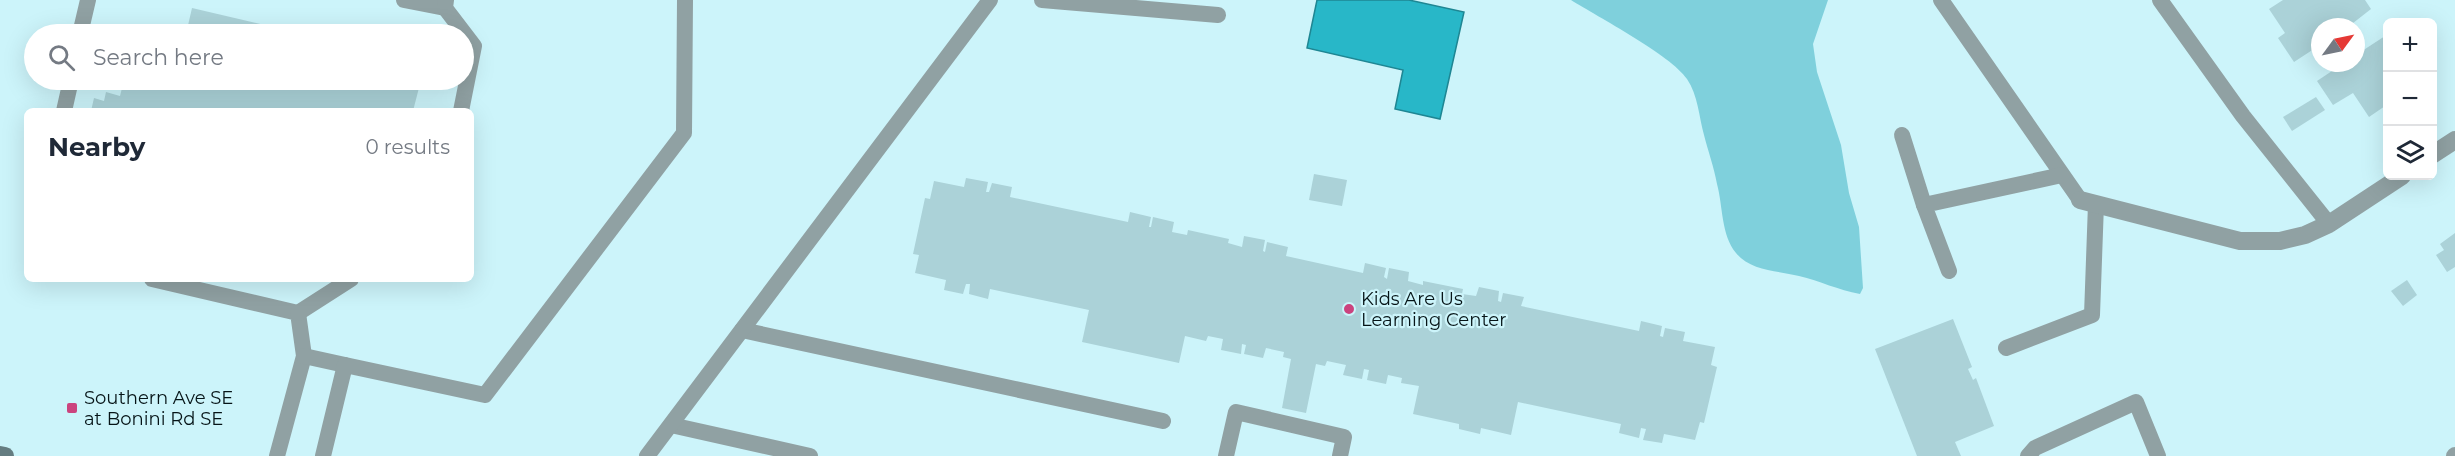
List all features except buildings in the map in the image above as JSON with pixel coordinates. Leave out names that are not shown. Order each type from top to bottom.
[{"type":"main road","points":[[0,455],[5,456]]},
{"type":"street","points":[[2437,152],[2455,140]]},
{"type":"street","points":[[2088,202],[2240,241],[2257,243],[2292,239],[2329,224],[2396,180]]},
{"type":"lane","points":[[82,24],[88,0]]},
{"type":"lane","points":[[404,0],[446,4],[460,24]]},
{"type":"lane","points":[[304,356],[485,395],[684,133],[686,0]]},
{"type":"lane","points":[[647,456],[990,0]]},
{"type":"lane","points":[[1042,0],[1218,15]]},
{"type":"lane","points":[[1941,0],[2062,175],[2088,202],[2092,315],[2006,348]]},
{"type":"lane","points":[[2160,0],[2243,116],[2329,224]]},
{"type":"lane","points":[[65,108],[69,90]]},
{"type":"lane","points":[[461,108],[464,90]]},
{"type":"lane","points":[[1902,135],[1924,205],[1949,271]]},
{"type":"lane","points":[[1924,205],[2062,175]]},
{"type":"lane","points":[[165,282],[298,312],[346,282]]},
{"type":"lane","points":[[277,456],[304,356],[298,312]]},
{"type":"lane","points":[[742,330],[1163,421]]},
{"type":"lane","points":[[323,456],[345,365]]},
{"type":"lane","points":[[2028,456],[2035,448],[2136,402],[2158,456]]},
{"type":"lane","points":[[1226,456],[1236,412],[1344,437],[1340,456]]},
{"type":"lane","points":[[670,425],[810,456]]},
{"type":"shaded area","points":[[1317,0],[1409,0],[1464,12],[1440,119],[1395,109],[1403,70],[1307,48]]},
{"type":"shaded area","points":[[1571,0],[1828,0],[1813,44],[1817,72],[1841,145],[1849,193],[1859,227],[1863,288],[1860,294],[1799,276],[1757,267],[1736,253],[1725,229],[1714,171],[1691,85],[1679,69],[1666,59]]},
{"type":"place","name":"Kids Are Us Learning Center","points":[[1349,309]]},
{"type":"place","name":"Southern Ave SE at Bonini Rd SE","points":[[72,408]]}]
